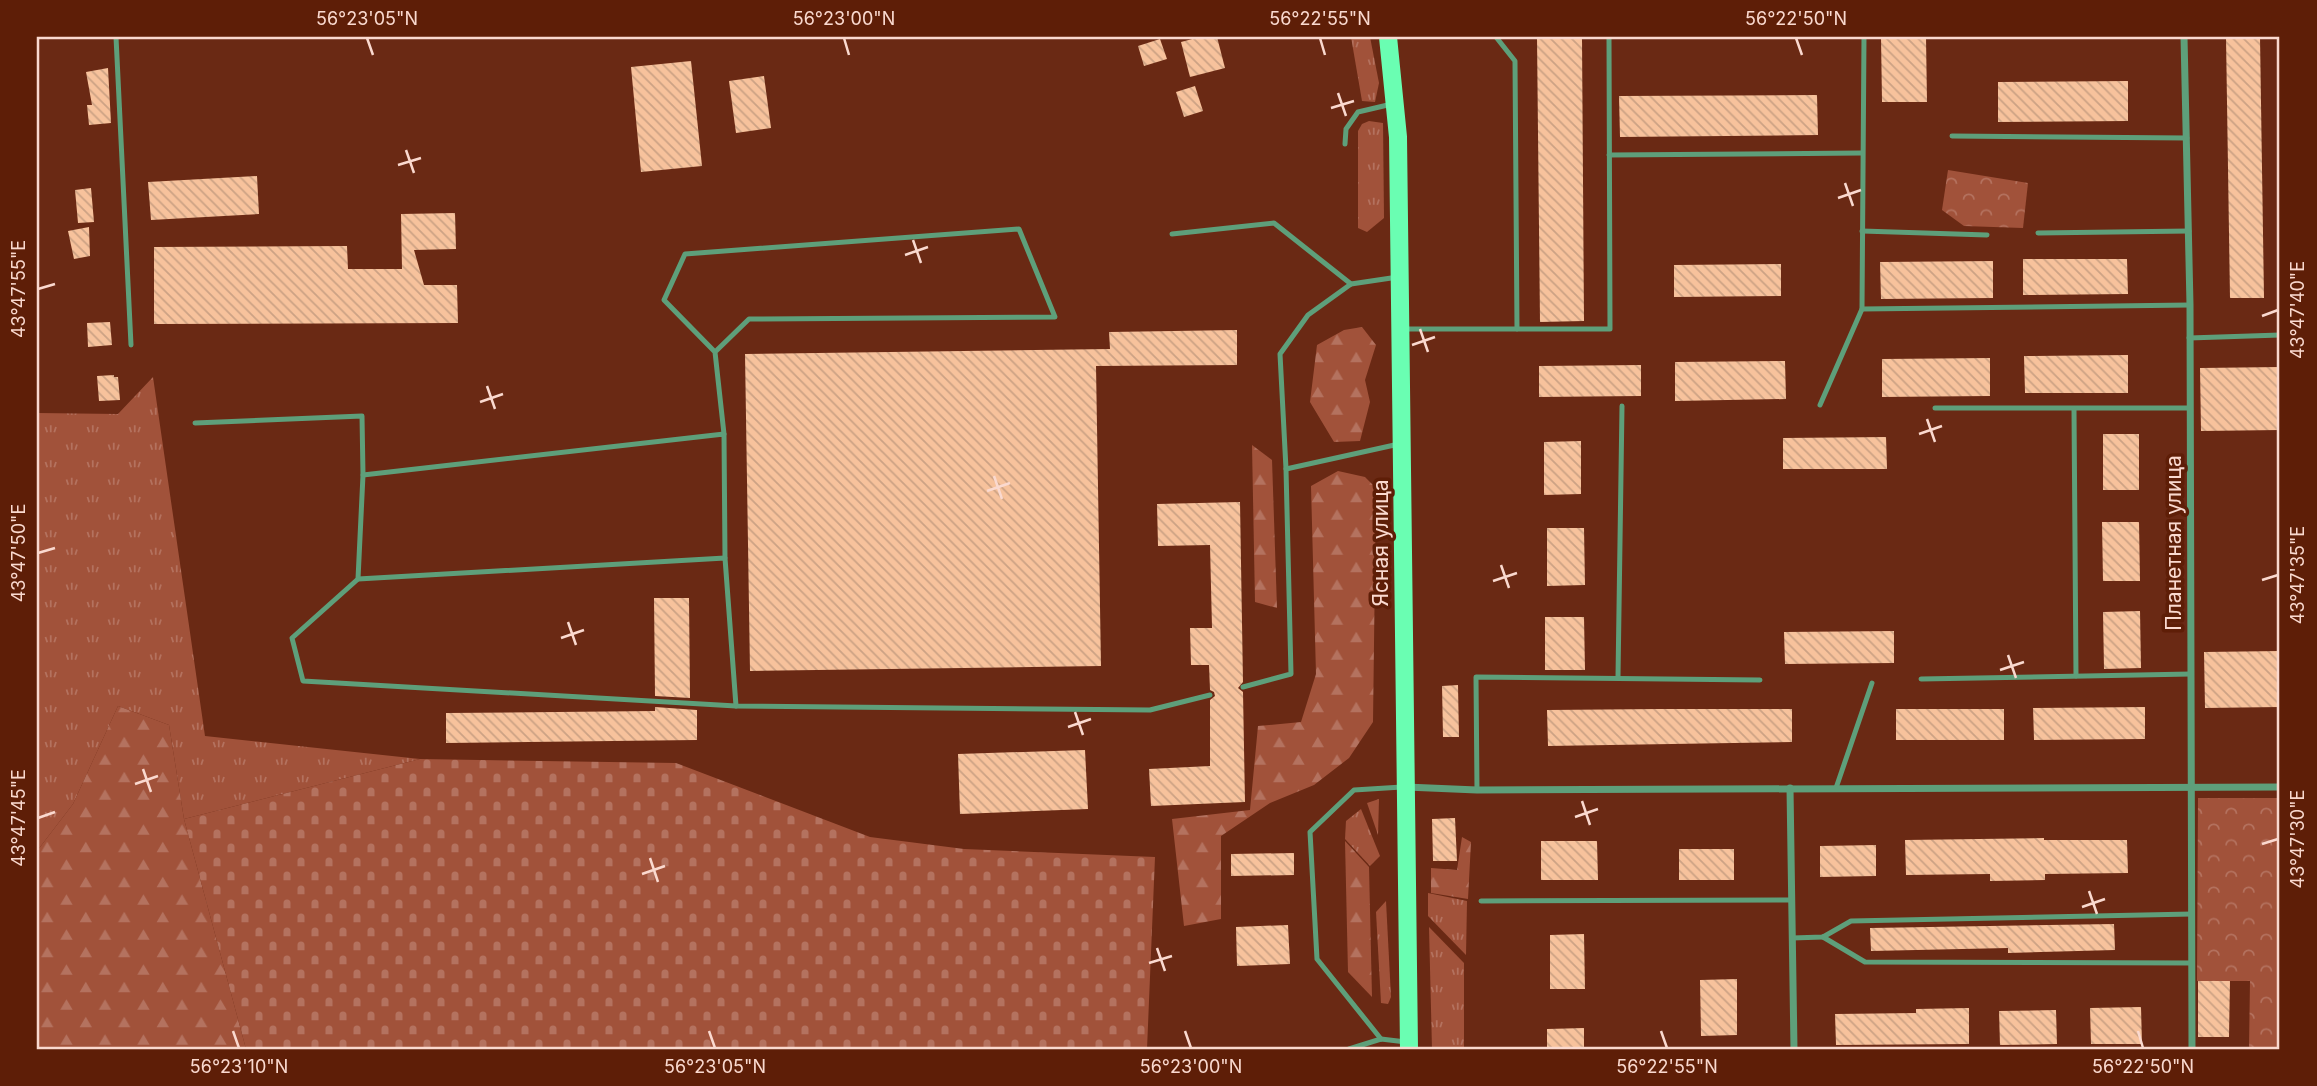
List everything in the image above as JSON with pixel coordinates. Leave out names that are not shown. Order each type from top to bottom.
[{"type":"main road","name":"Ясная улица","points":[[1388,37],[1398,137],[1401,276],[1409,1046]]},
{"type":"street","name":"Планетная улица","points":[[2184,37],[2190,305],[2192,1049]]},
{"type":"street","points":[[1405,787],[1477,790],[2280,786]]},
{"type":"street","points":[[1790,788],[1794,1049]]},
{"type":"lane","points":[[116,37],[131,345]]},
{"type":"lane","points":[[1496,37],[1515,61],[1517,328]]},
{"type":"lane","points":[[1402,329],[1610,329],[1609,37]]},
{"type":"lane","points":[[1820,405],[1862,309],[1864,37]]},
{"type":"lane","points":[[1345,144],[1346,129],[1358,112],[1395,103]]},
{"type":"lane","points":[[1952,136],[2187,138]]},
{"type":"lane","points":[[1609,155],[1862,153]]},
{"type":"lane","points":[[1172,234],[1274,223],[1351,284]]},
{"type":"lane","points":[[715,352],[749,319],[1055,317],[1019,229],[685,254],[664,300],[715,352],[724,434],[725,558],[736,706]]},
{"type":"lane","points":[[1862,231],[1987,235]]},
{"type":"lane","points":[[2038,233],[2189,231]]},
{"type":"lane","points":[[1243,687],[1291,674],[1280,354],[1308,315],[1351,284],[1401,276]]},
{"type":"lane","points":[[1862,309],[2190,305]]},
{"type":"lane","points":[[2189,338],[2280,335]]},
{"type":"lane","points":[[1618,677],[1622,407]]},
{"type":"lane","points":[[1936,408],[2190,408]]},
{"type":"lane","points":[[2074,409],[2077,676]]},
{"type":"lane","points":[[195,423],[362,416],[363,475],[358,579]]},
{"type":"lane","points":[[363,475],[724,434]]},
{"type":"lane","points":[[1286,469],[1402,444]]},
{"type":"lane","points":[[725,558],[358,579],[292,638],[303,681],[736,706],[1150,710],[1210,695]]},
{"type":"lane","points":[[1921,679],[2191,674]]},
{"type":"lane","points":[[1477,790],[1476,677],[1760,680]]},
{"type":"lane","points":[[1836,788],[1872,683]]},
{"type":"lane","points":[[1381,1039],[1317,959],[1310,832],[1354,790],[1405,787]]},
{"type":"lane","points":[[1481,901],[1791,900]]},
{"type":"lane","points":[[1792,938],[1823,937],[1851,921],[2192,914]]},
{"type":"lane","points":[[1823,937],[1866,962],[2192,963]]},
{"type":"lane","points":[[1349,1049],[1381,1039],[1409,1046]]},
{"type":"green space","points":[[1351,37],[1370,37],[1379,83],[1375,102],[1362,101]]},
{"type":"green space","points":[[1369,121],[1383,123],[1384,218],[1367,232],[1358,228],[1358,131],[1362,124]]},
{"type":"green space","points":[[1948,170],[2028,183],[2023,228],[1964,226],[1942,210]]},
{"type":"green space","points":[[1362,327],[1376,345],[1365,380],[1370,402],[1360,441],[1334,442],[1310,402],[1317,345],[1344,330]]},
{"type":"green space","points":[[153,377],[205,736],[420,759],[184,819],[169,725],[118,706],[73,804],[37,851],[37,413],[118,414]]},
{"type":"green space","points":[[1252,445],[1272,460],[1277,608],[1255,602]]},
{"type":"green space","points":[[1338,471],[1365,477],[1376,488],[1373,722],[1349,758],[1314,785],[1270,803],[1221,836],[1221,919],[1184,926],[1172,819],[1250,810],[1258,726],[1301,722],[1316,674],[1311,486]]},
{"type":"green space","points":[[118,706],[169,725],[184,819],[246,1049],[37,1049],[37,851],[73,804]]},
{"type":"green space","points":[[420,759],[676,763],[870,837],[964,849],[1155,857],[1147,1049],[246,1049],[184,819]]},
{"type":"green space","points":[[2198,798],[2280,798],[2280,1049],[2249,1049],[2250,981],[2197,981]]},
{"type":"green space","points":[[1379,799],[1378,835],[1367,803]]},
{"type":"green space","points":[[1361,809],[1380,856],[1370,866],[1345,839],[1346,821]]},
{"type":"green space","points":[[1462,837],[1471,842],[1468,899],[1431,893],[1431,868],[1457,870]]},
{"type":"green space","points":[[1345,841],[1369,867],[1372,997],[1348,972]]},
{"type":"green space","points":[[1428,893],[1467,901],[1466,955],[1428,916]]},
{"type":"green space","points":[[1386,901],[1391,997],[1388,1004],[1381,1003],[1376,912]]},
{"type":"green space","points":[[1429,927],[1464,963],[1464,1049],[1432,1049]]},
{"type":"building","points":[[1200,37],[1217,37],[1225,68],[1190,77],[1181,42]]},
{"type":"building","points":[[1881,37],[1926,37],[1927,102],[1882,102]]},
{"type":"building","points":[[2226,37],[2260,37],[2264,298],[2230,298]]},
{"type":"building","points":[[1537,38],[1582,38],[1584,321],[1540,322]]},
{"type":"building","points":[[1160,39],[1167,59],[1144,66],[1138,46]]},
{"type":"building","points":[[691,61],[702,166],[641,172],[631,67]]},
{"type":"building","points":[[108,68],[111,123],[89,125],[87,105],[92,105],[86,72]]},
{"type":"building","points":[[764,76],[771,128],[736,133],[729,81]]},
{"type":"building","points":[[2128,81],[2128,121],[1998,122],[1998,82]]},
{"type":"building","points":[[1195,86],[1203,111],[1184,117],[1176,92]]},
{"type":"building","points":[[1817,95],[1818,135],[1620,137],[1619,96]]},
{"type":"building","points":[[257,176],[259,214],[151,220],[148,182]]},
{"type":"building","points":[[91,188],[94,222],[78,223],[75,190]]},
{"type":"building","points":[[455,213],[456,249],[414,250],[424,285],[457,285],[458,323],[154,324],[154,247],[347,246],[348,269],[402,269],[401,214]]},
{"type":"building","points":[[89,227],[90,256],[74,259],[68,231]]},
{"type":"building","points":[[2023,259],[2127,259],[2128,294],[2023,295]]},
{"type":"building","points":[[1993,261],[1993,298],[1881,299],[1880,262]]},
{"type":"building","points":[[1781,264],[1781,296],[1674,297],[1674,265]]},
{"type":"building","points":[[110,322],[112,345],[88,347],[87,323]]},
{"type":"building","points":[[1237,330],[1237,365],[1096,366],[1101,666],[750,671],[745,354],[1110,349],[1109,332]]},
{"type":"building","points":[[2128,355],[2128,393],[2025,393],[2024,356]]},
{"type":"building","points":[[1990,358],[1990,396],[1882,397],[1882,359]]},
{"type":"building","points":[[1785,361],[1786,399],[1675,401],[1675,362]]},
{"type":"building","points":[[1641,365],[1641,396],[1539,397],[1539,366]]},
{"type":"building","points":[[2280,367],[2280,430],[2201,431],[2200,368]]},
{"type":"building","points":[[97,376],[118,377],[120,400],[99,401]]},
{"type":"building","points":[[2103,434],[2139,434],[2139,490],[2103,490]]},
{"type":"building","points":[[1886,437],[1887,469],[1783,469],[1783,438]]},
{"type":"building","points":[[1581,441],[1581,494],[1544,495],[1544,442]]},
{"type":"building","points":[[1240,502],[1243,682],[1238,688],[1243,692],[1245,802],[1151,806],[1149,769],[1210,766],[1210,700],[1215,696],[1210,690],[1209,665],[1191,665],[1190,628],[1212,628],[1210,545],[1158,546],[1157,504]]},
{"type":"building","points":[[2102,522],[2139,522],[2140,581],[2103,581]]},
{"type":"building","points":[[1547,528],[1584,528],[1585,585],[1547,586]]},
{"type":"building","points":[[654,598],[689,598],[690,698],[655,696]]},
{"type":"building","points":[[2140,611],[2141,668],[2104,669],[2103,612]]},
{"type":"building","points":[[1545,617],[1584,617],[1585,670],[1545,670]]},
{"type":"building","points":[[1894,631],[1894,663],[1785,664],[1784,632]]},
{"type":"building","points":[[2280,651],[2280,707],[2205,708],[2204,652]]},
{"type":"building","points":[[1458,685],[1459,737],[1443,737],[1442,686]]},
{"type":"building","points":[[655,707],[697,710],[697,740],[446,743],[446,713],[655,711]]},
{"type":"building","points":[[2145,707],[2145,739],[2034,740],[2033,708]]},
{"type":"building","points":[[1792,709],[1792,742],[1548,746],[1547,710]]},
{"type":"building","points":[[1896,709],[2004,709],[2004,740],[1896,740]]},
{"type":"building","points":[[1085,750],[1088,809],[960,814],[958,754]]},
{"type":"building","points":[[1455,818],[1457,861],[1433,861],[1432,819]]},
{"type":"building","points":[[1905,840],[2127,840],[2128,873],[2045,874],[2045,880],[1990,881],[1990,874],[1906,875]]},
{"type":"building","points":[[1541,841],[1597,841],[1598,880],[1541,880]]},
{"type":"building","points":[[1876,845],[1876,876],[1820,877],[1820,846]]},
{"type":"building","points":[[1679,849],[1734,849],[1734,880],[1679,880]]},
{"type":"building","points":[[1294,853],[1294,875],[1231,876],[1231,854]]},
{"type":"building","points":[[2114,924],[2115,950],[2008,953],[2008,948],[1871,951],[1870,928]]},
{"type":"building","points":[[1288,925],[1290,964],[1237,966],[1236,927]]},
{"type":"building","points":[[1584,934],[1585,989],[1550,989],[1550,935]]},
{"type":"building","points":[[1737,979],[1737,1035],[1701,1036],[1700,980]]},
{"type":"building","points":[[2198,981],[2230,981],[2229,1037],[2198,1037]]},
{"type":"building","points":[[2141,1007],[2142,1044],[2091,1044],[2090,1008]]},
{"type":"building","points":[[1969,1008],[1969,1044],[1836,1045],[1835,1014],[1916,1013],[1916,1009]]},
{"type":"building","points":[[2056,1010],[2057,1044],[2000,1045],[1999,1011]]},
{"type":"building","points":[[1584,1028],[1584,1049],[1547,1049],[1547,1029]]}]
